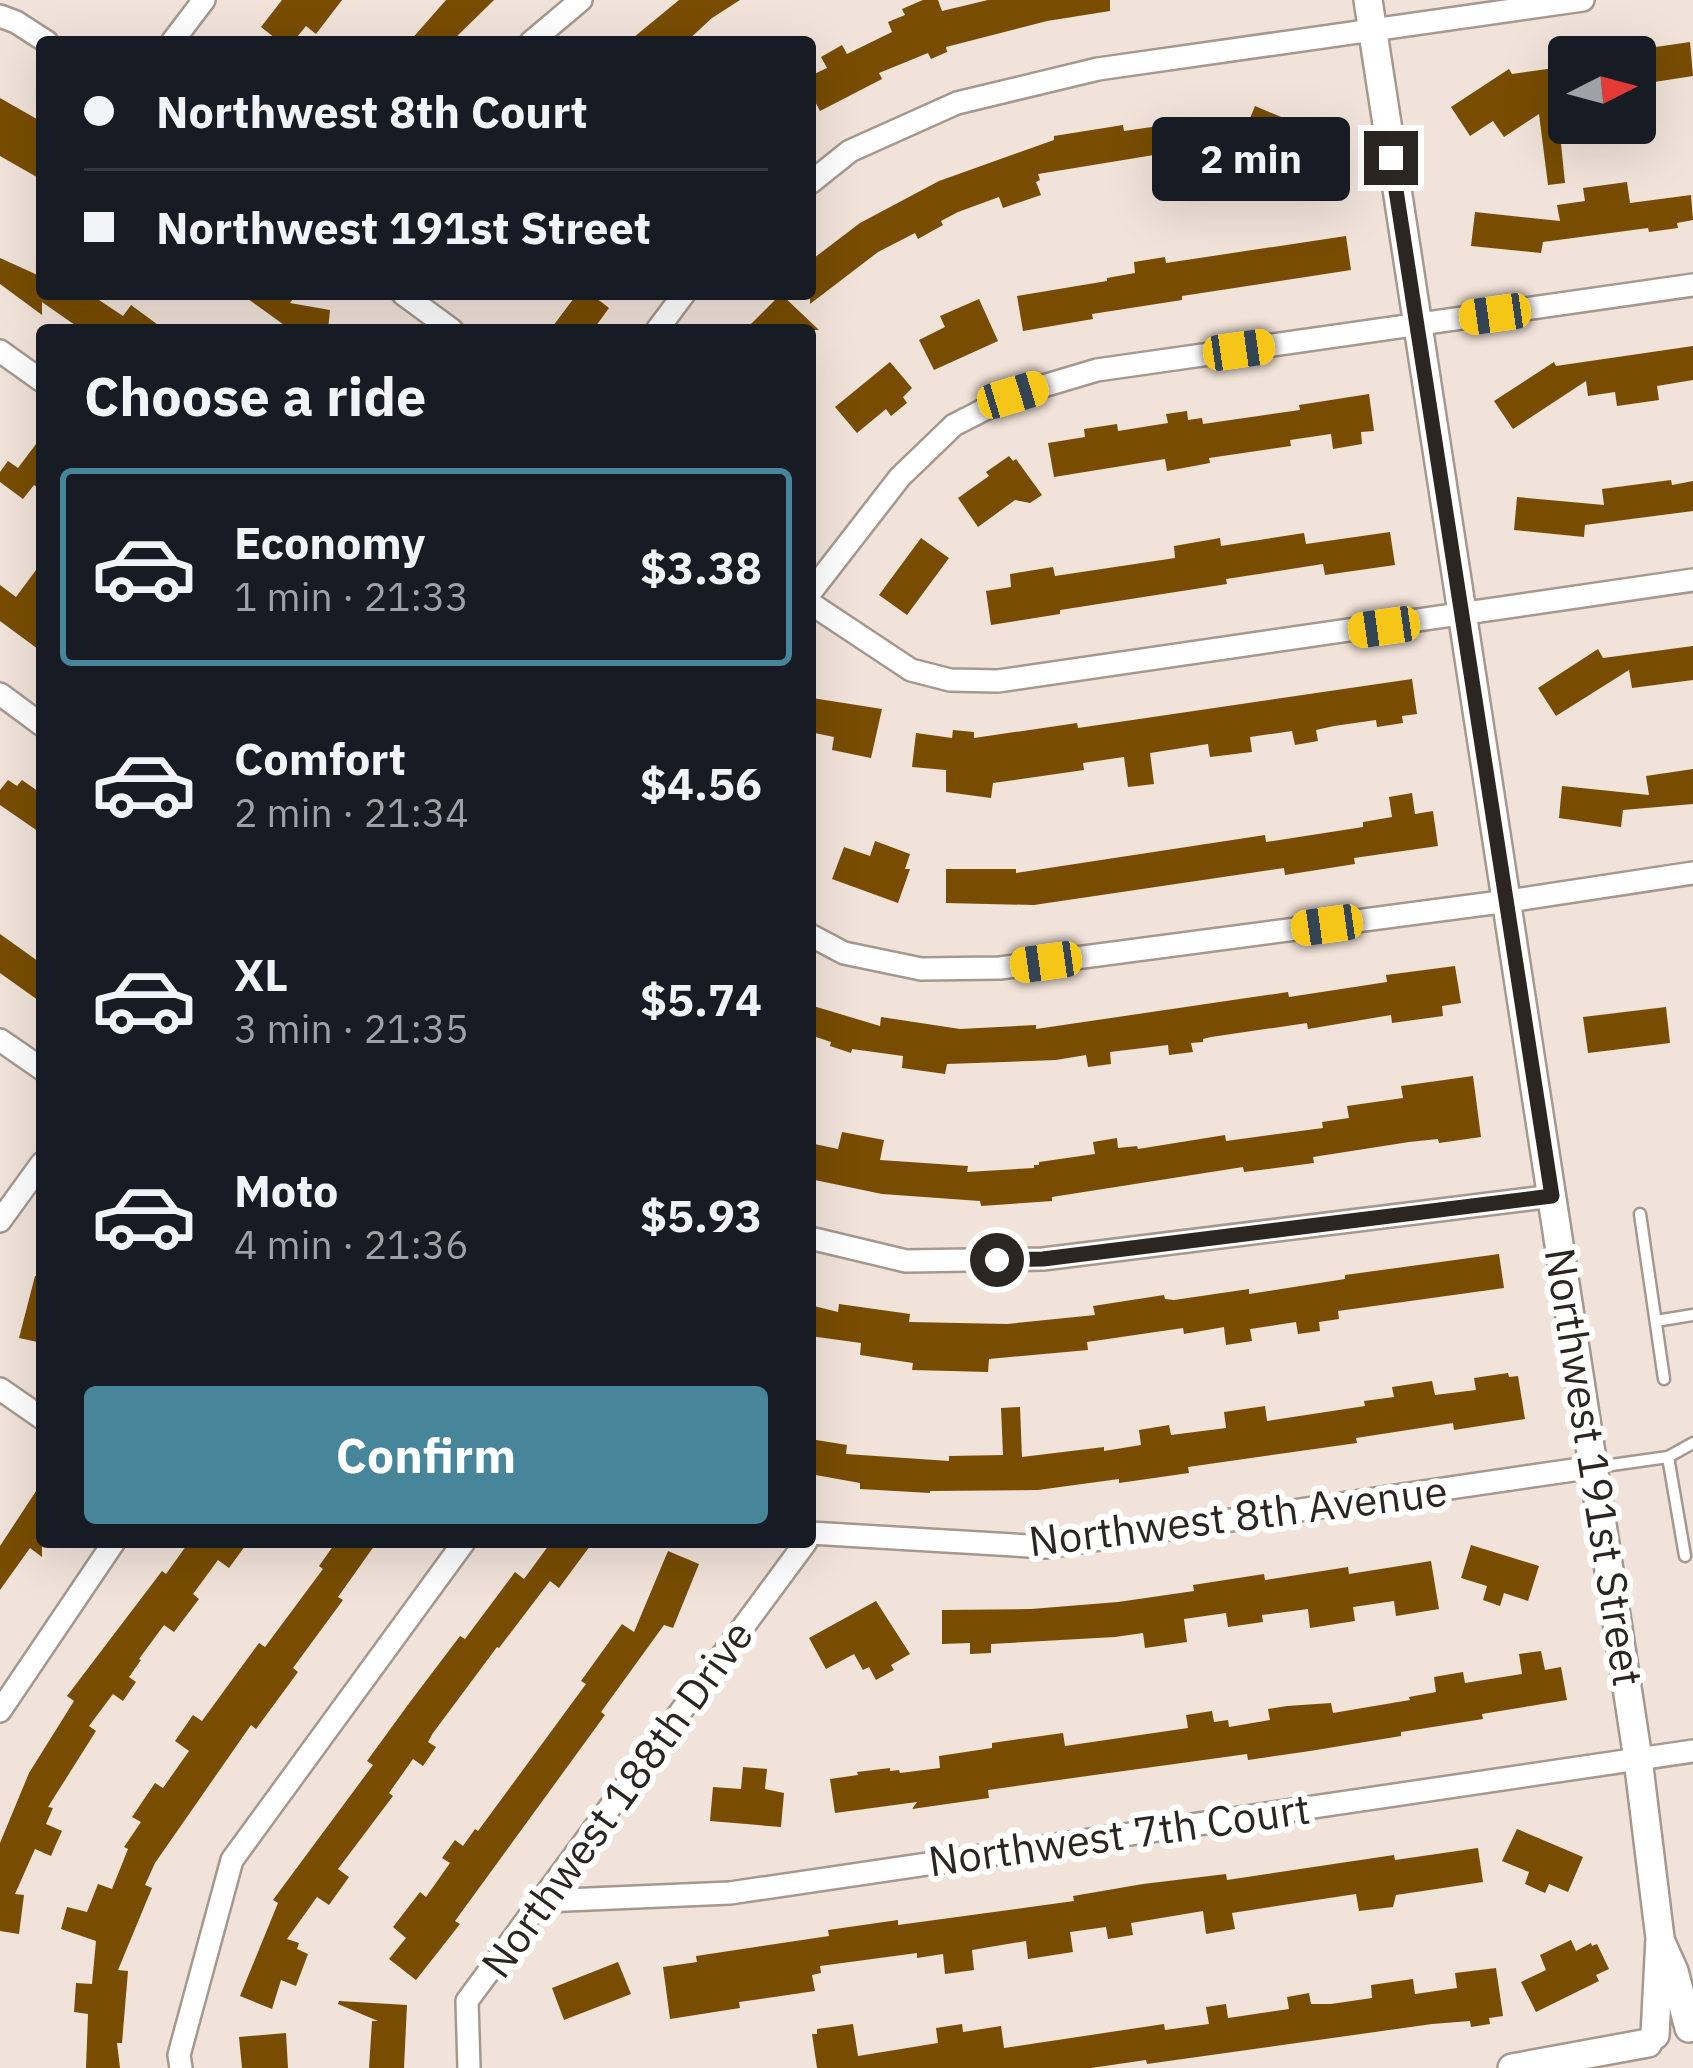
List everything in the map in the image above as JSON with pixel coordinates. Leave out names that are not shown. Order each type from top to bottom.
[{"type":"street","points":[[177,36],[204,0]]},
{"type":"street","points":[[538,36],[581,0]]},
{"type":"street","name":"Northwest 191st Street","points":[[1368,0],[1638,1759],[1660,1938],[1649,2048]]},
{"type":"street","points":[[816,178],[850,151],[957,103],[1098,68],[1582,0]]},
{"type":"street","points":[[0,16],[38,36]]},
{"type":"street","points":[[816,585],[900,477],[954,425],[1013,395],[1097,370],[1693,285]]},
{"type":"street","points":[[411,300],[444,324]]},
{"type":"street","points":[[0,352],[36,377]]},
{"type":"street","points":[[816,607],[911,670],[950,680],[998,681],[1693,580]]},
{"type":"street","points":[[0,694],[36,721]]},
{"type":"street","points":[[816,938],[844,952],[921,968],[1000,968],[1693,873]]},
{"type":"street","points":[[0,1040],[36,1065]]},
{"type":"street","points":[[0,1221],[36,1171]]},
{"type":"street","points":[[816,1239],[906,1261],[1043,1259],[1552,1196]]},
{"type":"street","points":[[0,1389],[36,1414]]},
{"type":"street","name":"Northwest 8th Avenue","points":[[816,1536],[1046,1547],[1594,1467]]},
{"type":"street","points":[[0,1712],[110,1548]]},
{"type":"street","points":[[181,2068],[179,2055],[232,1860],[460,1548]]},
{"type":"street","name":"Northwest 188th Drive","points":[[470,2068],[467,2001],[801,1548]]},
{"type":"street","name":"Northwest 7th Court","points":[[543,1901],[730,1893],[1693,1750]]},
{"type":"street","name":"Northwest 191st Street","points":[[1660,1938],[1691,2028]]},
{"type":"street","points":[[1512,2068],[1649,2048],[1675,2026],[1691,2028]]},
{"type":"lane","points":[[1640,1214],[1664,1379]]},
{"type":"lane","points":[[1656,1321],[1693,1315]]},
{"type":"lane","points":[[1594,1467],[1668,1456],[1693,1443]]},
{"type":"lane","points":[[1668,1456],[1685,1556]]},
{"type":"building","points":[[282,0],[342,0],[316,34],[306,26],[298,36],[272,36],[261,27]]},
{"type":"building","points":[[446,0],[494,0],[457,36],[414,36]]},
{"type":"building","points":[[679,0],[740,0],[692,36],[635,36]]},
{"type":"building","points":[[923,0],[938,0],[942,11],[988,0],[1110,0],[1110,11],[1047,21],[946,47],[947,52],[931,59],[928,53],[879,73],[882,79],[820,111],[816,73],[827,68],[821,57],[842,45],[847,54],[892,32],[888,22],[905,15],[902,9]]},
{"type":"building","points":[[1690,42],[1693,76],[1656,82],[1656,47]]},
{"type":"building","points":[[1509,69],[1512,74],[1548,69],[1548,144],[1561,144],[1565,183],[1548,185],[1539,114],[1504,137],[1493,121],[1470,136],[1451,107]]},
{"type":"building","points":[[0,98],[36,119],[36,177],[0,156]]},
{"type":"building","points":[[1255,106],[1321,134],[1307,166],[1242,138]]},
{"type":"building","points":[[1221,117],[1226,150],[1155,161],[1154,155],[1038,174],[1041,195],[1003,208],[999,197],[958,212],[918,239],[915,233],[878,252],[816,299],[816,256],[860,223],[939,181],[1054,140],[1054,136],[1123,125],[1124,131]]},
{"type":"building","points":[[1627,182],[1630,203],[1691,195],[1693,220],[1677,223],[1678,228],[1543,242],[1541,253],[1471,246],[1475,212],[1560,221],[1557,205],[1585,201],[1583,188]]},
{"type":"building","points":[[1346,236],[1351,270],[1182,296],[1182,300],[1023,331],[1017,296],[1135,273],[1134,262],[1165,257],[1166,263]]},
{"type":"building","points":[[0,258],[36,274],[36,300],[99,300],[123,316],[131,305],[157,324],[73,324],[42,302],[42,315],[0,284]]},
{"type":"building","points":[[979,299],[998,341],[934,370],[919,340],[945,327],[940,316]]},
{"type":"building","points":[[249,300],[292,300],[290,303],[330,310],[329,324],[283,324]]},
{"type":"building","points":[[572,300],[599,300],[609,308],[597,324],[554,324]]},
{"type":"building","points":[[775,300],[787,300],[813,324],[751,324]]},
{"type":"building","points":[[1693,346],[1693,380],[1657,386],[1659,400],[1617,406],[1615,392],[1588,396],[1586,381],[1513,429],[1494,401],[1554,362],[1556,366]]},
{"type":"building","points":[[890,362],[912,388],[903,397],[907,403],[891,416],[886,409],[857,433],[835,407]]},
{"type":"building","points":[[1369,394],[1374,431],[1361,432],[1362,444],[1333,449],[1331,434],[1167,471],[1165,459],[1054,477],[1048,443],[1085,437],[1084,429],[1117,424],[1118,431],[1168,423],[1166,414],[1187,411],[1188,420],[1202,418],[1203,424]]},
{"type":"building","points":[[36,444],[36,486],[23,499],[0,482],[8,461],[18,468]]},
{"type":"building","points":[[1009,456],[1042,495],[1030,503],[1015,500],[978,527],[958,498]]},
{"type":"building","points":[[1671,480],[1672,485],[1693,481],[1693,511],[1585,525],[1584,537],[1514,530],[1517,497],[1604,505],[1602,489]]},
{"type":"building","points":[[1390,532],[1395,565],[1325,575],[1323,564],[991,625],[986,591],[1011,587],[1010,574],[1053,567],[1055,576],[1175,558],[1174,546],[1220,538],[1221,546],[1304,533],[1306,544]]},
{"type":"building","points":[[921,538],[949,558],[907,615],[879,595]]},
{"type":"building","points":[[36,570],[36,648],[0,621],[0,585],[16,597]]},
{"type":"building","points":[[1693,646],[1693,680],[1632,688],[1629,670],[1556,716],[1538,688],[1598,649],[1603,658]]},
{"type":"building","points":[[1412,679],[1417,714],[1402,716],[1403,723],[1377,727],[1376,720],[1334,726],[1316,730],[1318,741],[1295,745],[1292,731],[1250,737],[1252,752],[1210,757],[1208,744],[1150,753],[1154,784],[1128,787],[1124,757],[1083,763],[1084,770],[993,783],[991,798],[946,792],[946,770],[912,767],[916,733],[952,738],[953,730],[974,732],[974,738],[1077,723],[1078,728]]},
{"type":"building","points":[[816,699],[882,709],[871,758],[832,750],[834,737],[816,733]]},
{"type":"building","points":[[1693,769],[1693,804],[1623,810],[1621,827],[1559,818],[1562,786],[1649,795],[1646,776]]},
{"type":"building","points":[[8,780],[17,786],[22,780],[36,790],[36,830],[0,805],[0,790]]},
{"type":"building","points":[[1412,793],[1415,814],[1433,811],[1438,846],[1354,858],[1355,864],[1285,875],[1284,868],[1034,905],[946,903],[946,869],[1016,869],[1016,873],[1265,835],[1266,842],[1363,827],[1363,822],[1392,817],[1389,797]]},
{"type":"building","points":[[875,841],[910,854],[898,903],[832,879],[844,847],[870,856]]},
{"type":"building","points":[[0,934],[36,960],[36,999],[0,973]]},
{"type":"building","points":[[1455,966],[1461,1003],[1442,1006],[1443,1016],[1392,1023],[1391,1015],[1308,1029],[1307,1023],[1203,1039],[1191,1043],[1193,1052],[1169,1055],[1168,1045],[1110,1052],[1111,1064],[1088,1067],[1086,1055],[947,1064],[945,1074],[902,1068],[903,1056],[852,1049],[851,1053],[816,1037],[816,1007],[880,1026],[881,1017],[960,1029],[1036,1025],[1036,1029],[1387,982],[1386,975]]},
{"type":"building","points":[[1666,1007],[1670,1043],[1588,1053],[1583,1017]]},
{"type":"building","points":[[1473,1076],[1481,1137],[1409,1142],[1313,1157],[1314,1163],[1244,1172],[1243,1167],[1052,1197],[1052,1201],[981,1206],[980,1201],[882,1194],[816,1180],[816,1144],[838,1149],[842,1132],[884,1140],[880,1160],[968,1166],[967,1172],[1034,1168],[1039,1162],[1095,1154],[1093,1142],[1117,1138],[1118,1148],[1138,1149],[1225,1135],[1226,1141],[1323,1128],[1322,1122],[1349,1118],[1347,1106],[1403,1098],[1401,1086]]},
{"type":"building","points":[[1499,1254],[1504,1288],[1338,1311],[1339,1319],[1319,1322],[1320,1331],[1298,1334],[1296,1322],[1250,1329],[1252,1341],[1226,1345],[1224,1327],[1087,1342],[1088,1350],[989,1359],[988,1372],[912,1370],[913,1363],[860,1355],[861,1343],[816,1337],[816,1306],[838,1312],[839,1304],[910,1314],[909,1322],[1007,1324],[1095,1315],[1093,1306],[1164,1295],[1174,1300],[1249,1289],[1249,1294],[1345,1279],[1345,1275]]},
{"type":"building","points":[[35,1276],[36,1276],[36,1342],[19,1338]]},
{"type":"building","points":[[1518,1376],[1525,1419],[1454,1430],[1453,1423],[1356,1438],[1357,1443],[1188,1467],[1189,1473],[1038,1490],[930,1493],[860,1489],[860,1483],[816,1475],[816,1440],[847,1445],[846,1454],[949,1461],[949,1456],[1003,1455],[1001,1408],[1020,1407],[1022,1457],[1141,1445],[1139,1430],[1169,1425],[1171,1435],[1226,1428],[1224,1412],[1265,1406],[1267,1421],[1365,1406],[1364,1401],[1394,1397],[1392,1387],[1432,1381],[1435,1395],[1476,1390],[1474,1378]]},
{"type":"building","points":[[36,1491],[36,1548],[42,1548],[42,1557],[30,1548],[0,1590],[0,1546]]},
{"type":"building","points":[[1471,1545],[1539,1566],[1528,1601],[1504,1593],[1500,1606],[1483,1600],[1487,1586],[1461,1578]]},
{"type":"building","points":[[185,1548],[244,1548],[229,1568],[218,1560],[193,1594],[199,1599],[174,1632],[164,1625],[139,1659],[129,1677],[136,1682],[123,1701],[113,1694],[89,1726],[96,1731],[48,1807],[53,1808],[46,1824],[62,1831],[51,1856],[35,1849],[15,1894],[24,1895],[19,1934],[0,1931],[0,1843],[29,1773],[74,1701],[67,1696],[162,1571],[166,1574]]},
{"type":"building","points":[[332,1548],[373,1548],[338,1597],[343,1600],[293,1668],[298,1672],[256,1729],[251,1725],[155,1863],[145,1885],[152,1888],[118,1970],[128,1971],[122,2043],[117,2043],[120,2068],[86,2068],[88,2014],[74,2012],[76,1983],[92,1984],[96,1941],[61,1929],[67,1907],[87,1912],[98,1884],[112,1889],[128,1849],[124,1847],[141,1822],[132,1817],[155,1783],[163,1788],[189,1751],[175,1741],[193,1715],[202,1721],[259,1643],[265,1647],[323,1569],[319,1566]]},
{"type":"building","points":[[547,1548],[589,1548],[559,1588],[550,1581],[497,1647],[433,1733],[428,1742],[436,1747],[423,1766],[413,1759],[389,1793],[393,1796],[338,1869],[349,1877],[329,1905],[317,1897],[287,1939],[299,1943],[297,1949],[308,1954],[296,1986],[281,1980],[272,2009],[240,1996],[278,1903],[273,1900],[373,1765],[367,1761],[460,1636],[465,1639],[515,1572],[524,1579]]},
{"type":"building","points":[[668,1551],[699,1564],[673,1628],[664,1625],[601,1712],[605,1715],[455,1921],[460,1924],[416,1980],[389,1959],[406,1938],[393,1927],[420,1892],[426,1897],[450,1863],[442,1858],[455,1840],[463,1846],[478,1831],[586,1684],[581,1681],[622,1624],[634,1632]]},
{"type":"building","points":[[1431,1561],[1439,1609],[1396,1616],[1394,1601],[1353,1607],[1355,1621],[1310,1628],[1308,1609],[1262,1615],[1263,1622],[1228,1627],[1226,1613],[1184,1619],[1187,1642],[1145,1648],[1143,1633],[991,1644],[991,1653],[970,1654],[970,1643],[942,1644],[942,1610],[1118,1602],[1264,1574],[1265,1580],[1348,1567],[1349,1574]]},
{"type":"building","points":[[876,1601],[910,1654],[876,1680],[854,1654],[826,1669],[809,1638]]},
{"type":"building","points":[[1541,1651],[1545,1670],[1561,1667],[1567,1700],[1310,1751],[1248,1760],[1247,1754],[988,1790],[989,1798],[912,1809],[917,1802],[835,1813],[830,1779],[857,1772],[940,1768],[939,1756],[1063,1733],[1065,1746],[1188,1728],[1186,1715],[1212,1711],[1214,1722],[1228,1720],[1229,1727],[1270,1720],[1268,1709],[1287,1706],[1331,1703],[1333,1713],[1410,1700],[1436,1692],[1434,1677],[1463,1672],[1465,1683],[1522,1674],[1519,1654]]},
{"type":"building","points":[[743,1767],[767,1769],[765,1789],[784,1793],[781,1827],[710,1821],[713,1787],[741,1789]]},
{"type":"building","points":[[1517,1829],[1583,1857],[1568,1892],[1549,1884],[1545,1893],[1525,1884],[1529,1872],[1502,1861]]},
{"type":"building","points":[[1478,1848],[1483,1882],[1396,1895],[1393,1907],[1359,1911],[1356,1894],[1232,1913],[1235,1929],[1206,1934],[1203,1911],[1131,1923],[1133,1935],[1108,1939],[1106,1927],[1070,1932],[1073,1952],[1028,1959],[1026,1941],[972,1950],[974,1970],[945,1974],[943,1954],[820,1966],[821,1973],[812,1975],[815,1991],[739,2002],[740,2008],[670,2019],[663,1967],[697,1962],[696,1956],[829,1936],[828,1930],[1074,1901],[1073,1896],[1143,1884],[1226,1874],[1227,1880],[1394,1855],[1395,1860]]},
{"type":"building","points":[[1571,1940],[1576,1951],[1597,1944],[1609,1969],[1596,1975],[1599,1981],[1536,2012],[1521,1982],[1546,1970],[1540,1955]]},
{"type":"building","points":[[618,1962],[631,1994],[564,2020],[552,1988]]},
{"type":"building","points":[[1496,1968],[1503,2016],[1489,2018],[1490,2024],[1432,2024],[1147,2064],[1146,2060],[1091,2068],[817,2068],[812,2034],[817,2029],[853,2024],[858,2056],[938,2043],[936,2028],[962,2024],[963,2032],[1001,2026],[1004,2048],[1164,2024],[1165,2030],[1209,2024],[1206,2007],[1226,2004],[1228,2018],[1289,2009],[1287,1997],[1309,1993],[1311,2004],[1372,1998],[1371,1985],[1413,1979],[1415,1994],[1457,1988],[1455,1973]]},
{"type":"building","points":[[339,2001],[407,2005],[404,2068],[369,2068],[372,2021],[378,2021]]},
{"type":"building","points":[[286,2033],[288,2068],[242,2068],[239,2037]]},
{"type":"route","points":[[997,1260],[1043,1259],[1552,1196],[1391,158]]}]
